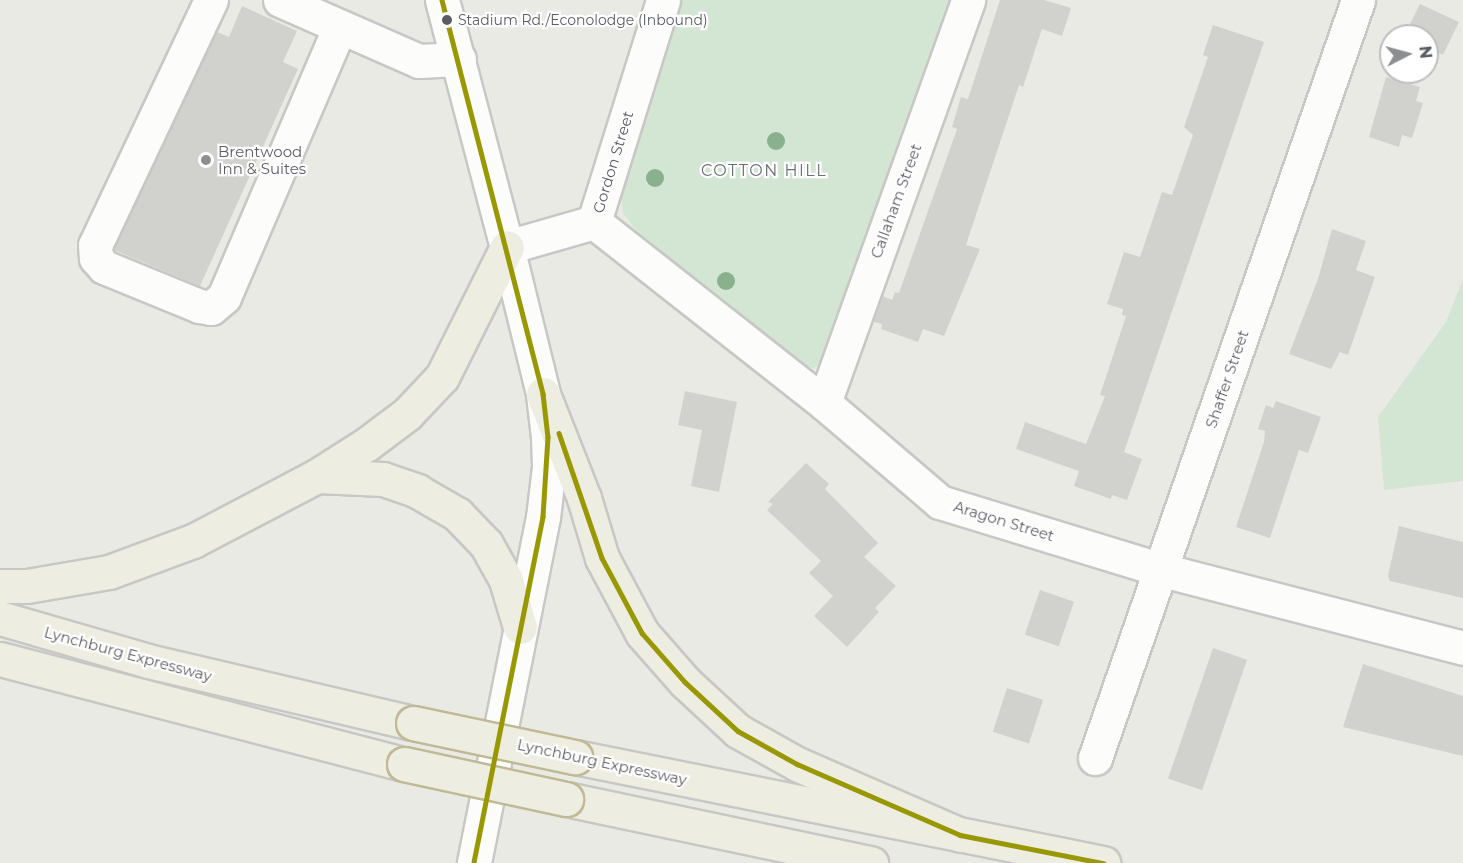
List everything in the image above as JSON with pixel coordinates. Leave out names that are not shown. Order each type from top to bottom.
[{"type":"highway","points":[[0,586],[27,586],[109,572],[193,540],[317,476],[399,420],[442,377],[507,247]]},
{"type":"highway","points":[[543,394],[584,498],[602,558],[642,633],[685,682],[738,730],[797,764],[960,835]]},
{"type":"highway","points":[[317,476],[384,479],[417,491],[457,514],[486,544],[506,580],[520,627]]},
{"type":"highway","name":"Lynchburg Expressway","points":[[0,618],[159,664],[413,723],[1103,863]]},
{"type":"highway","points":[[0,659],[404,764],[871,863]]},
{"type":"street","points":[[212,0],[95,245],[96,258],[105,267],[199,306],[211,308],[224,297],[340,27]]},
{"type":"street","points":[[280,0],[419,61],[459,59]]},
{"type":"street","points":[[442,0],[459,59],[543,394],[549,467],[474,863]]},
{"type":"street","name":"Gordon Street","points":[[507,247],[594,222],[663,0]]},
{"type":"street","name":"Callaham Street","points":[[824,403],[968,0]]},
{"type":"street","name":"Shaffer Street","points":[[1095,758],[1162,570],[1338,47],[1358,0]]},
{"type":"street","name":"Aragon Street","points":[[594,222],[824,403],[940,502],[1162,570],[1463,648]]},
{"type":"green space","points":[[682,0],[954,0],[823,362],[814,368],[801,368],[635,229],[623,213],[620,187]]},
{"type":"green space","points":[[1463,279],[1463,481],[1384,490],[1378,417],[1446,322]]},
{"type":"building","points":[[1000,0],[1044,0],[1071,8],[1062,36],[1042,29],[1023,87],[1019,85],[966,245],[980,249],[944,336],[923,329],[918,342],[881,329],[882,324],[874,322],[883,296],[892,300],[895,292],[899,293],[957,129],[952,127],[961,97],[968,99]]},
{"type":"building","points":[[1420,4],[1459,22],[1443,55],[1439,53],[1439,24],[1410,24]]},
{"type":"building","name":"Brentwood Inn & Suites","points":[[242,6],[297,31],[283,62],[298,69],[200,286],[114,250],[217,32],[229,37]]},
{"type":"building","points":[[1213,25],[1264,42],[1124,452],[1142,459],[1127,500],[1112,495],[1111,499],[1074,486],[1079,471],[1016,449],[1025,422],[1086,444],[1105,396],[1100,395],[1126,316],[1122,315],[1123,309],[1107,304],[1124,252],[1140,257],[1162,192],[1172,195],[1193,135],[1184,127],[1208,57],[1203,55]]},
{"type":"building","points":[[1384,84],[1410,84],[1420,87],[1416,101],[1423,103],[1412,138],[1402,135],[1399,147],[1369,137]]},
{"type":"building","points":[[1332,229],[1366,241],[1356,270],[1375,277],[1348,355],[1340,352],[1331,369],[1289,354],[1318,279]]},
{"type":"building","points":[[685,391],[737,402],[719,492],[691,486],[702,430],[678,425]]},
{"type":"building","points":[[1276,401],[1321,417],[1308,453],[1299,450],[1270,538],[1236,527],[1264,442],[1265,431],[1258,429],[1266,405],[1273,408]]},
{"type":"building","points":[[806,463],[829,484],[825,489],[878,543],[864,557],[896,586],[875,608],[879,612],[847,647],[814,616],[833,596],[809,573],[821,561],[767,510],[773,504],[768,502]]},
{"type":"building","points":[[1399,526],[1463,542],[1463,598],[1390,581],[1388,576]]},
{"type":"building","points":[[1040,590],[1074,602],[1059,646],[1025,634]]},
{"type":"building","points":[[1213,648],[1247,660],[1202,790],[1168,778]]},
{"type":"building","points":[[1363,664],[1463,696],[1463,756],[1343,727]]},
{"type":"building","points":[[1007,688],[1043,700],[1029,743],[993,732]]},
{"type":"transit line","points":[[442,0],[543,394],[548,437],[543,517],[474,863]]},
{"type":"transit line","points":[[559,433],[602,558],[642,633],[685,682],[738,731],[797,764],[960,835],[1103,863]]},
{"type":"place","name":"Stadium Rd./Econolodge (Inbound)","points":[[447,20]]},
{"type":"place","name":"Brentwood Inn & Suites","points":[[206,160]]},
{"type":"district","name":"COTTON HILL","points":[[764,171]]}]
